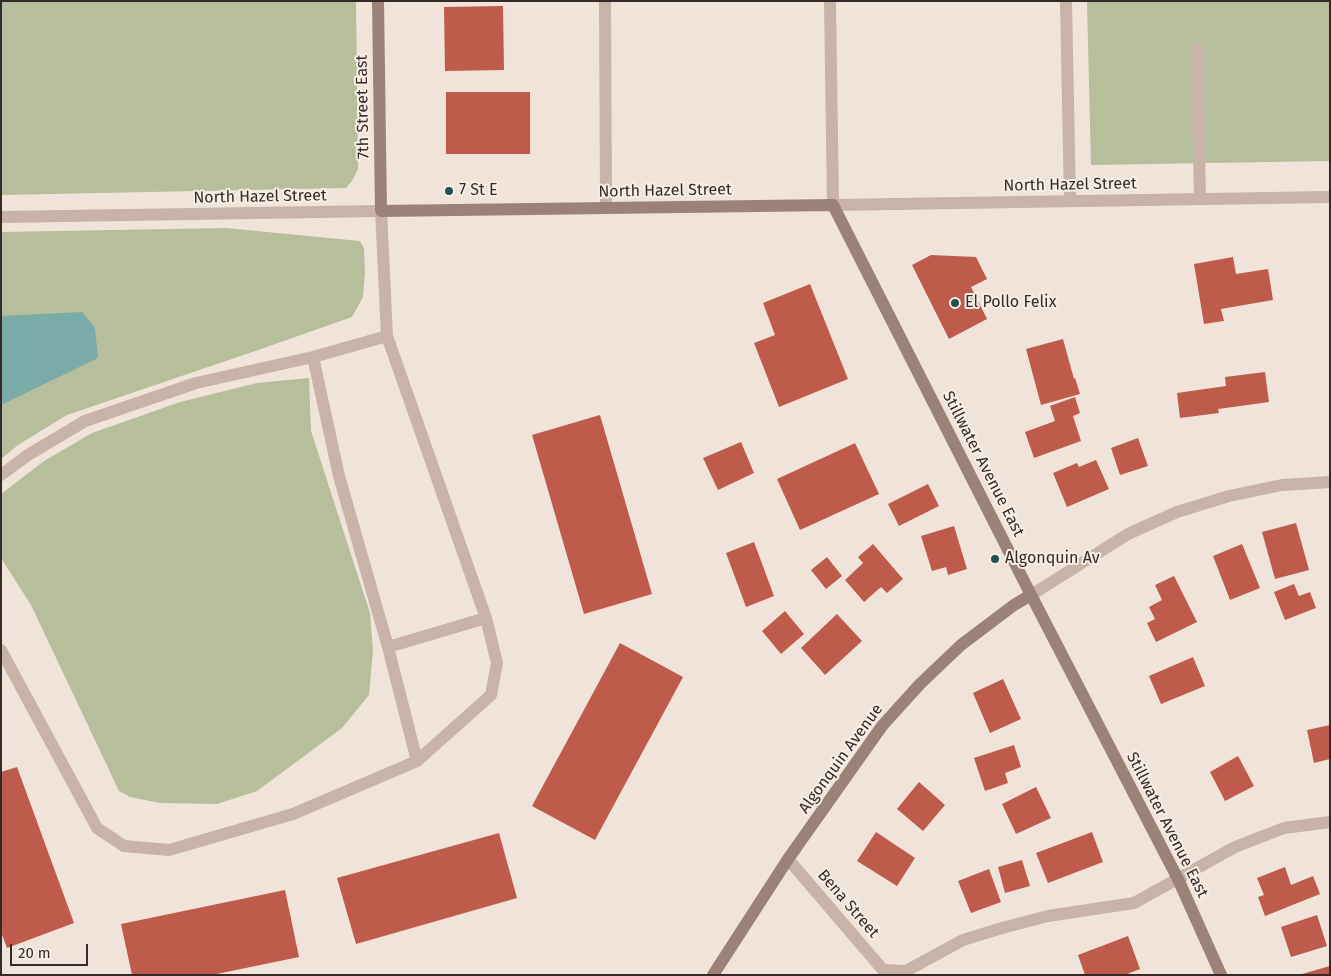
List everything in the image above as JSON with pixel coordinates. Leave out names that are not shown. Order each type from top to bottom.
[{"type":"street","name":"7th Street East","points":[[378,1],[381,211]]},
{"type":"street","points":[[605,1],[606,208]]},
{"type":"street","name":"Stillwater Avenue East","points":[[830,1],[833,205],[1178,879],[1221,975]]},
{"type":"street","points":[[1066,1],[1070,201]]},
{"type":"street","points":[[1197,48],[1200,199]]},
{"type":"street","name":"North Hazel Street","points":[[1,217],[1330,197]]},
{"type":"street","points":[[1,650],[97,828],[124,846],[169,850],[293,814],[416,761],[491,696],[497,663],[486,618],[387,336],[381,211]]},
{"type":"street","points":[[1,476],[28,455],[85,421],[196,383],[314,357],[387,336]]},
{"type":"street","points":[[314,357],[339,476],[388,647],[416,761]]},
{"type":"street","points":[[1031,595],[1128,534],[1177,512],[1237,494],[1282,486],[1330,482]]},
{"type":"street","name":"Algonquin Avenue","points":[[713,975],[788,859],[882,726],[920,684],[961,645],[1014,605],[1031,595]]},
{"type":"street","points":[[388,647],[486,618]]},
{"type":"street","points":[[1178,879],[1235,847],[1284,828],[1330,822]]},
{"type":"street","name":"Bena Street","points":[[788,859],[883,970],[906,971],[963,940],[1002,928],[1048,916],[1134,904],[1178,879]]},
{"type":"green space","points":[[1,1],[356,1],[358,169],[346,188],[1,195]]},
{"type":"green space","points":[[1087,1],[1330,1],[1330,161],[1091,165]]},
{"type":"green space","points":[[226,228],[360,241],[364,248],[365,273],[363,297],[352,317],[67,415],[18,445],[1,459],[1,232]]},
{"type":"green space","points":[[309,378],[311,431],[370,613],[373,651],[369,695],[342,728],[257,791],[217,804],[160,803],[130,797],[119,791],[31,605],[1,558],[1,494],[44,461],[92,433],[180,402],[257,383]]},
{"type":"water","points":[[82,312],[95,328],[98,358],[1,405],[1,316]]},
{"type":"building","points":[[503,6],[504,70],[445,71],[444,7]]},
{"type":"building","points":[[446,92],[530,92],[530,154],[446,154]]},
{"type":"building","name":"El Pollo Felix","points":[[931,255],[976,257],[987,279],[971,287],[987,319],[949,339],[912,265]]},
{"type":"building","points":[[1233,257],[1236,274],[1268,269],[1273,300],[1221,309],[1224,321],[1204,324],[1194,264]]},
{"type":"building","points":[[810,284],[848,379],[779,407],[754,343],[775,335],[763,303]]},
{"type":"building","points":[[1063,339],[1080,394],[1041,405],[1026,349]]},
{"type":"building","points":[[1265,372],[1269,402],[1218,409],[1219,413],[1180,418],[1177,393],[1226,386],[1225,377]]},
{"type":"building","points":[[1075,397],[1080,413],[1073,416],[1081,441],[1034,458],[1025,432],[1055,421],[1050,406]]},
{"type":"building","points":[[600,415],[652,594],[584,614],[532,435]]},
{"type":"building","points":[[1138,438],[1148,466],[1120,475],[1111,448]]},
{"type":"building","points":[[741,442],[754,473],[718,490],[703,458]]},
{"type":"building","points":[[855,443],[879,494],[800,530],[777,479]]},
{"type":"building","points":[[1096,460],[1109,489],[1067,507],[1053,473],[1077,463],[1079,467]]},
{"type":"building","points":[[928,484],[939,506],[899,526],[888,504]]},
{"type":"building","points":[[1296,523],[1309,570],[1275,579],[1262,532]]},
{"type":"building","points":[[954,526],[967,569],[948,575],[946,567],[932,571],[921,536]]},
{"type":"building","points":[[754,542],[774,596],[746,607],[726,553]]},
{"type":"building","points":[[873,544],[903,579],[887,593],[881,587],[864,602],[845,580],[863,563],[858,557]]},
{"type":"building","points":[[1242,544],[1260,588],[1230,600],[1213,556]]},
{"type":"building","points":[[827,557],[842,576],[826,589],[811,570]]},
{"type":"building","points":[[1174,576],[1197,622],[1156,642],[1147,623],[1155,619],[1149,607],[1162,600],[1155,585]]},
{"type":"building","points":[[1294,584],[1299,596],[1310,592],[1316,608],[1285,620],[1274,592]]},
{"type":"building","points":[[785,611],[804,634],[781,654],[762,631]]},
{"type":"building","points":[[837,614],[862,641],[825,675],[801,648]]},
{"type":"building","points":[[620,643],[683,677],[595,840],[532,806]]},
{"type":"building","points":[[1193,657],[1205,686],[1161,704],[1149,676]]},
{"type":"building","points":[[1003,679],[1021,719],[990,733],[973,693]]},
{"type":"building","points":[[1330,725],[1330,759],[1314,763],[1307,730]]},
{"type":"building","points":[[1014,745],[1021,767],[1005,773],[1008,783],[985,791],[974,758]]},
{"type":"building","points":[[1238,756],[1254,786],[1225,801],[1210,772]]},
{"type":"building","points":[[17,767],[74,923],[7,948],[1,932],[1,772]]},
{"type":"building","points":[[919,782],[945,805],[923,831],[897,809]]},
{"type":"building","points":[[1036,787],[1051,818],[1016,834],[1002,804]]},
{"type":"building","points":[[876,832],[915,858],[897,886],[857,861]]},
{"type":"building","points":[[1092,832],[1103,862],[1048,883],[1036,853]]},
{"type":"building","points":[[499,833],[517,898],[356,944],[337,878]]},
{"type":"building","points":[[1022,860],[1030,886],[1005,893],[998,867]]},
{"type":"building","points":[[1285,867],[1291,885],[1313,876],[1320,894],[1265,916],[1258,897],[1264,895],[1257,878]]},
{"type":"building","points":[[989,869],[1001,902],[971,913],[958,881]]},
{"type":"building","points":[[285,890],[299,957],[212,975],[132,975],[121,924]]},
{"type":"building","points":[[1317,915],[1327,946],[1291,957],[1281,927]]},
{"type":"building","points":[[1128,936],[1140,969],[1125,975],[1085,975],[1078,955]]},
{"type":"building","points":[[1330,966],[1330,975],[1302,975],[1302,974]]},
{"type":"place","name":"7 St E","points":[[449,191]]},
{"type":"place","name":"El Pollo Felix","points":[[955,303]]},
{"type":"place","name":"Algonquin Av","points":[[995,559]]}]
